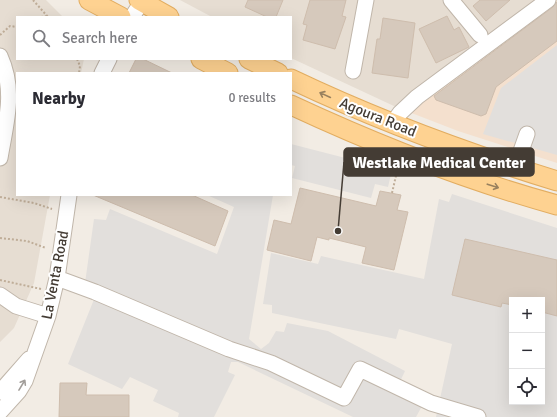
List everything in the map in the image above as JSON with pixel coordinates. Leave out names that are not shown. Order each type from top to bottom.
[{"type":"main road","points":[[89,0],[135,8],[165,16]]},
{"type":"main road","points":[[203,60],[226,72]]},
{"type":"main road","points":[[251,60],[276,72]]},
{"type":"main road","name":"Agoura Road","points":[[292,79],[392,124],[557,181]]},
{"type":"main road","name":"Agoura Road","points":[[292,105],[365,138],[436,167],[557,205]]},
{"type":"street","points":[[353,70],[366,0]]},
{"type":"street","points":[[451,0],[480,35]]},
{"type":"street","points":[[392,124],[400,113],[417,97],[548,0]]},
{"type":"street","points":[[0,56],[8,74],[9,98],[0,158]]},
{"type":"street","points":[[102,72],[108,60]]},
{"type":"street","points":[[516,168],[527,134]]},
{"type":"street","name":"La Venta Road","points":[[0,412],[19,391],[25,381],[48,316],[56,278],[69,196]]},
{"type":"street","points":[[56,278],[95,292],[229,349],[271,363],[344,398],[360,369],[432,403],[478,417]]},
{"type":"street","points":[[0,295],[16,306],[48,316]]},
{"type":"street","name":"La Venta Road","points":[[0,392],[34,354]]},
{"type":"path","points":[[33,0],[48,16]]},
{"type":"path","points":[[0,35],[10,26],[16,27]]},
{"type":"path","points":[[77,60],[80,66],[79,72]]},
{"type":"path","points":[[392,194],[398,167],[405,170]]},
{"type":"path","points":[[0,197],[34,203],[52,209]]},
{"type":"path","points":[[0,238],[27,242],[46,248]]},
{"type":"path","points":[[0,280],[40,289]]},
{"type":"shaded area","points":[[0,0],[46,0],[62,16],[16,16],[16,60],[84,60],[81,72],[16,72],[16,196],[50,196],[34,283],[14,328],[0,342]]},
{"type":"shaded area","points":[[180,0],[540,0],[396,107],[292,58],[292,16],[210,16]]},
{"type":"shaded area","points":[[540,0],[557,0],[557,163],[458,131],[396,107]]},
{"type":"shaded area","points":[[557,45],[557,155],[483,134],[501,88]]},
{"type":"shaded area","points":[[292,144],[392,170],[388,187],[375,184],[371,198],[292,178],[295,166],[292,165]]},
{"type":"shaded area","points":[[452,194],[557,228],[557,417],[436,417],[452,344],[399,329],[396,339],[272,313],[272,305],[263,304],[271,253],[318,264],[321,256],[424,279],[439,199],[449,202]]},
{"type":"shaded area","points":[[209,196],[273,196],[249,339],[261,349],[269,343],[276,331],[284,332],[287,323],[328,331],[405,371],[395,392],[422,406],[416,417],[353,417],[238,362],[231,362],[228,372],[235,375],[214,417],[178,417],[179,413],[153,401],[158,390],[130,377],[122,389],[68,364],[99,287],[85,283],[94,219],[106,220],[110,209],[217,254],[234,207]]},
{"type":"building","points":[[248,0],[283,0],[276,16],[265,16],[245,7]]},
{"type":"building","points":[[310,0],[346,0],[342,16],[346,17],[335,49],[303,40],[307,25],[303,24]]},
{"type":"building","points":[[480,0],[510,0],[486,21],[473,6]]},
{"type":"building","points":[[557,2],[557,41],[496,87],[486,114],[481,116],[436,100],[434,96],[553,7]]},
{"type":"building","points":[[447,16],[454,30],[459,27],[469,47],[436,63],[419,29]]},
{"type":"building","points":[[383,18],[415,23],[408,78],[372,73],[377,39],[380,39]]},
{"type":"building","points":[[136,60],[145,60],[170,72],[130,72]]},
{"type":"building","points":[[300,188],[376,206],[380,191],[401,195],[397,210],[408,212],[394,270],[362,263],[366,247],[329,238],[329,240],[317,237],[311,261],[267,250],[274,220],[291,224]]},
{"type":"building","points":[[95,196],[194,196],[228,211],[215,246]]},
{"type":"building","points":[[465,239],[557,260],[557,316],[545,313],[545,297],[509,297],[509,304],[502,303],[501,307],[452,295]]},
{"type":"building","points":[[60,383],[87,383],[86,395],[129,395],[129,417],[59,417]]},
{"type":"place","name":"Westlake Medical Center","points":[[338,231]]}]
